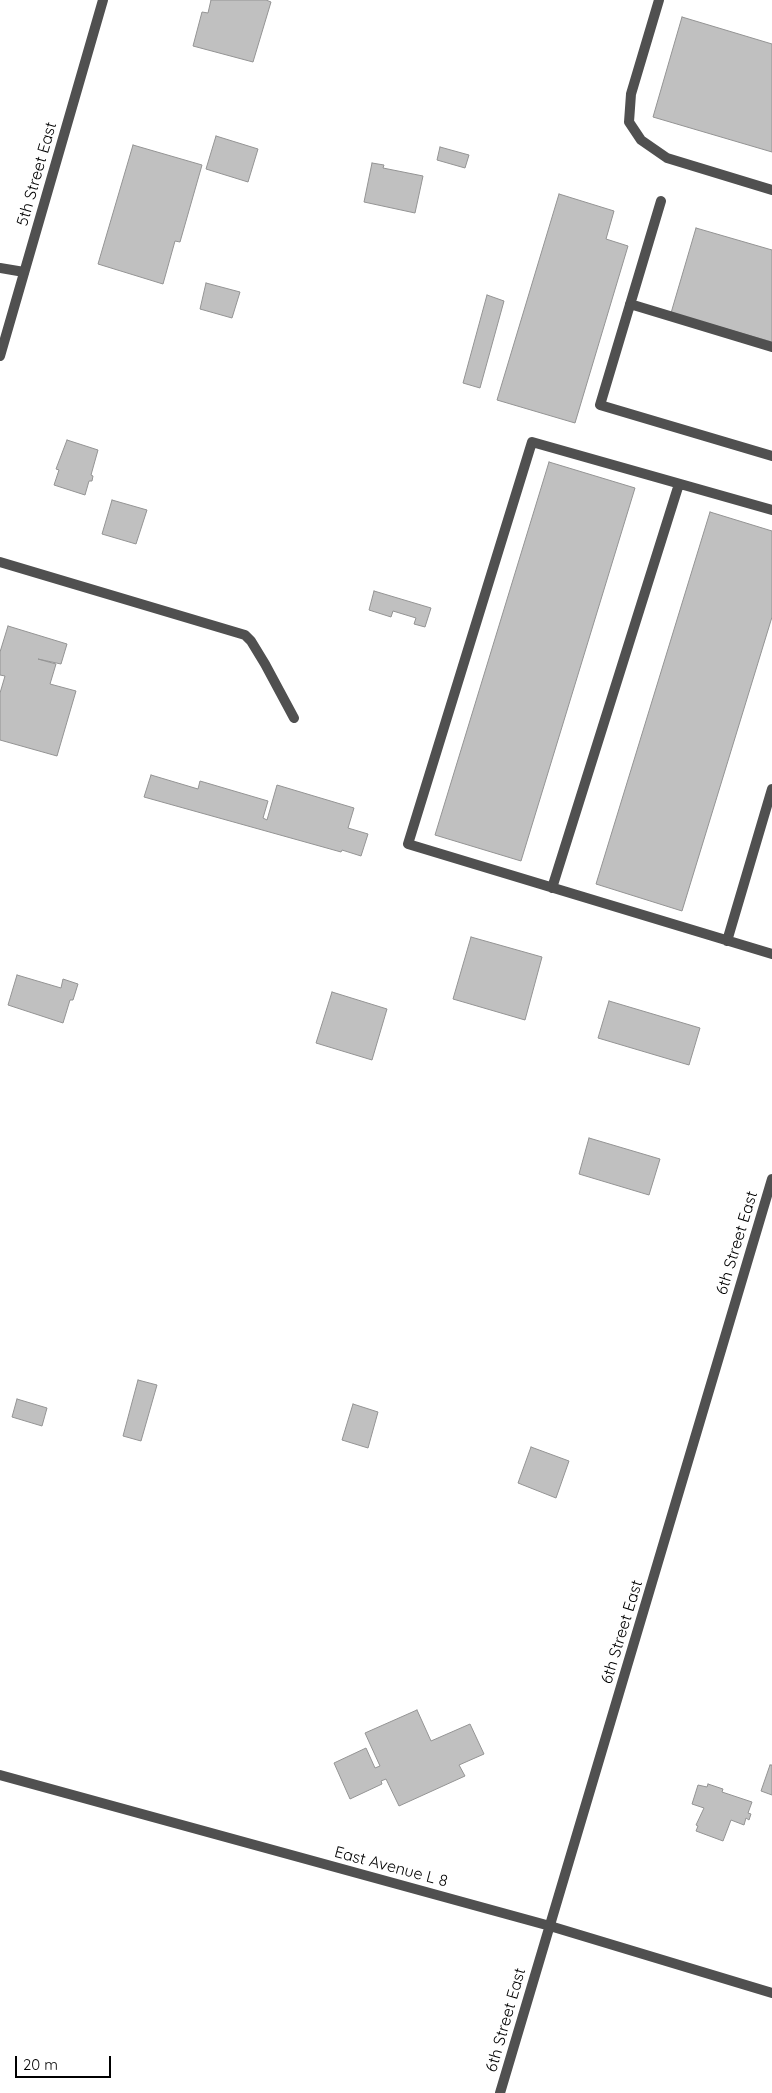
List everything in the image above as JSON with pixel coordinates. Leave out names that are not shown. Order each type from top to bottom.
[{"type":"street","name":"5th Street East","points":[[0,356],[103,0]]},
{"type":"street","points":[[659,0],[631,94],[629,122],[641,140],[667,158],[772,190]]},
{"type":"street","points":[[661,200],[600,405],[772,456]]},
{"type":"street","points":[[0,268],[24,272]]},
{"type":"street","points":[[630,304],[772,347]]},
{"type":"street","points":[[772,510],[532,442],[408,844],[772,954]]},
{"type":"street","points":[[552,888],[679,484]]},
{"type":"street","points":[[0,562],[244,635],[251,641],[265,664],[294,718]]},
{"type":"street","points":[[727,940],[772,789]]},
{"type":"street","name":"6th Street East","points":[[500,2093],[772,1179]]},
{"type":"street","name":"East Avenue L 8","points":[[0,1775],[550,1926],[772,1993]]},
{"type":"building","points":[[211,0],[266,0],[271,2],[253,62],[193,46],[202,12],[208,13]]},
{"type":"building","points":[[682,17],[772,44],[772,152],[653,117]]},
{"type":"building","points":[[216,136],[258,149],[248,182],[206,169]]},
{"type":"building","points":[[133,145],[202,165],[180,242],[175,241],[163,284],[98,264]]},
{"type":"building","points":[[440,147],[469,155],[465,168],[437,160]]},
{"type":"building","points":[[372,163],[384,165],[383,168],[423,176],[415,213],[364,202]]},
{"type":"building","points":[[559,194],[614,211],[606,239],[628,246],[575,423],[497,400]]},
{"type":"building","points":[[696,228],[772,250],[772,342],[671,313]]},
{"type":"building","points":[[206,283],[240,292],[232,318],[200,309]]},
{"type":"building","points":[[487,295],[504,301],[480,388],[463,383]]},
{"type":"building","points":[[67,440],[98,450],[91,475],[93,476],[92,481],[89,481],[85,495],[54,485],[59,470],[56,469]]},
{"type":"building","points":[[549,462],[635,488],[521,861],[435,835]]},
{"type":"building","points":[[112,500],[147,510],[136,544],[102,534]]},
{"type":"building","points":[[710,512],[772,531],[772,617],[682,911],[596,884]]},
{"type":"building","points":[[374,591],[431,608],[425,627],[414,624],[416,618],[393,611],[391,617],[369,610]]},
{"type":"building","points":[[8,626],[67,644],[61,664],[38,659],[56,664],[50,684],[76,691],[57,756],[0,740],[0,693],[5,676],[0,675],[0,652]]},
{"type":"building","points":[[151,775],[198,789],[200,781],[268,801],[263,818],[267,820],[277,785],[354,808],[348,828],[368,834],[361,856],[144,797]]},
{"type":"building","points":[[471,937],[542,957],[525,1020],[453,999]]},
{"type":"building","points":[[17,975],[61,988],[63,979],[78,984],[73,1000],[70,1000],[63,1023],[8,1005]]},
{"type":"building","points":[[332,992],[387,1009],[372,1060],[316,1043]]},
{"type":"building","points":[[609,1001],[700,1028],[689,1065],[598,1038]]},
{"type":"building","points":[[589,1138],[660,1159],[649,1195],[579,1174]]},
{"type":"building","points":[[138,1380],[157,1385],[141,1441],[123,1436]]},
{"type":"building","points":[[17,1399],[47,1408],[42,1426],[12,1417]]},
{"type":"building","points":[[353,1404],[378,1412],[368,1448],[342,1440]]},
{"type":"building","points":[[531,1447],[569,1461],[556,1498],[518,1483]]},
{"type":"building","points":[[417,1710],[431,1741],[470,1724],[484,1754],[459,1765],[465,1776],[399,1806],[386,1779],[381,1781],[382,1784],[350,1799],[334,1763],[366,1748],[375,1768],[380,1766],[365,1733]]},
{"type":"building","points":[[770,1765],[772,1765],[772,1795],[761,1791]]},
{"type":"building","points":[[708,1784],[723,1789],[722,1792],[752,1802],[748,1813],[751,1814],[749,1820],[746,1818],[744,1825],[731,1820],[723,1841],[696,1831],[698,1826],[696,1825],[704,1808],[692,1804],[698,1785],[707,1787]]}]
